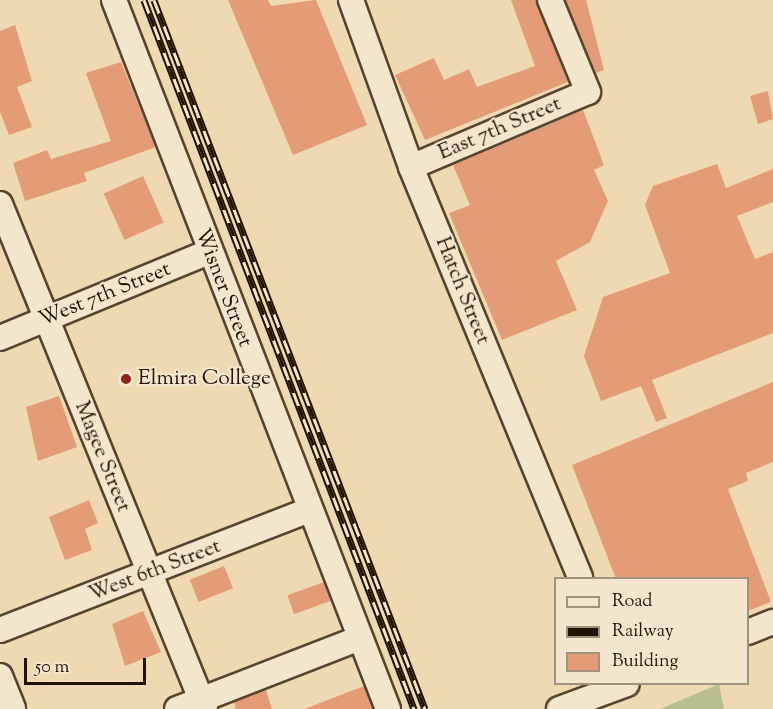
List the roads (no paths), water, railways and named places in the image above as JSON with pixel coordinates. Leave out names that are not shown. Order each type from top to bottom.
[{"type":"street","name":"Wisner Street","points":[[114,0],[209,252],[388,709]]},
{"type":"street","name":"Hatch Street","points":[[351,0],[411,166],[579,577]]},
{"type":"street","name":"East 7th Street","points":[[411,166],[588,92],[550,0]]},
{"type":"street","name":"Magee Street","points":[[0,204],[203,704]]},
{"type":"street","name":"West 7th Street","points":[[0,338],[209,252]]},
{"type":"street","name":"West 6th Street","points":[[0,630],[309,510]]},
{"type":"street","points":[[749,631],[773,622]]},
{"type":"street","points":[[177,709],[203,704],[360,638]]},
{"type":"street","points":[[0,676],[13,709]]},
{"type":"street","points":[[559,709],[622,685]]},
{"type":"railway","points":[[144,0],[414,709]]},
{"type":"railway","points":[[154,0],[425,709]]},
{"type":"place","name":"Elmira College","points":[[126,379]]}]
